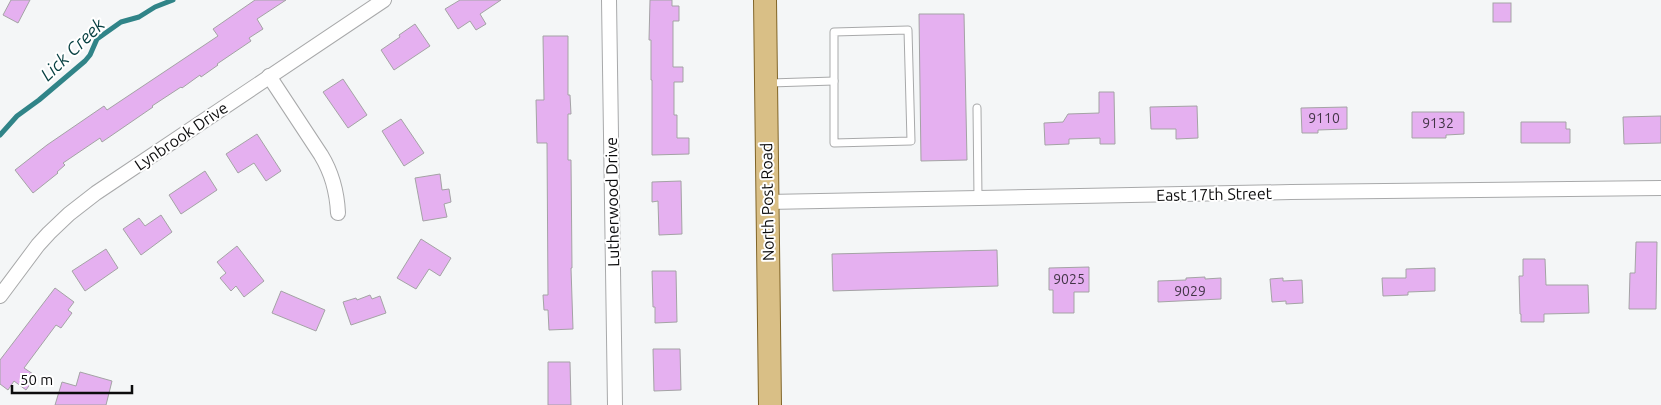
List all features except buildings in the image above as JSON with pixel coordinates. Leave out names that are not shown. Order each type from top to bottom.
[{"type":"main road","name":"North Post Road","points":[[765,0],[770,405]]},
{"type":"street","name":"Lynbrook Drive","points":[[0,295],[38,245],[69,214],[96,193],[384,0]]},
{"type":"street","name":"Lutherwood Drive","points":[[609,0],[615,405]]},
{"type":"street","points":[[269,76],[328,168],[336,194],[338,213]]},
{"type":"street","name":"East 17th Street","points":[[767,202],[1282,192],[1661,188]]},
{"type":"lane","points":[[908,30],[911,140],[834,143],[834,81],[834,32],[908,30]]},
{"type":"lane","points":[[766,83],[834,81]]},
{"type":"lane","points":[[977,108],[978,198]]},
{"type":"waterway","name":"Lick Creek","points":[[0,135],[17,116],[85,61],[90,55],[97,39],[121,22],[139,17],[155,7],[173,0]]}]
